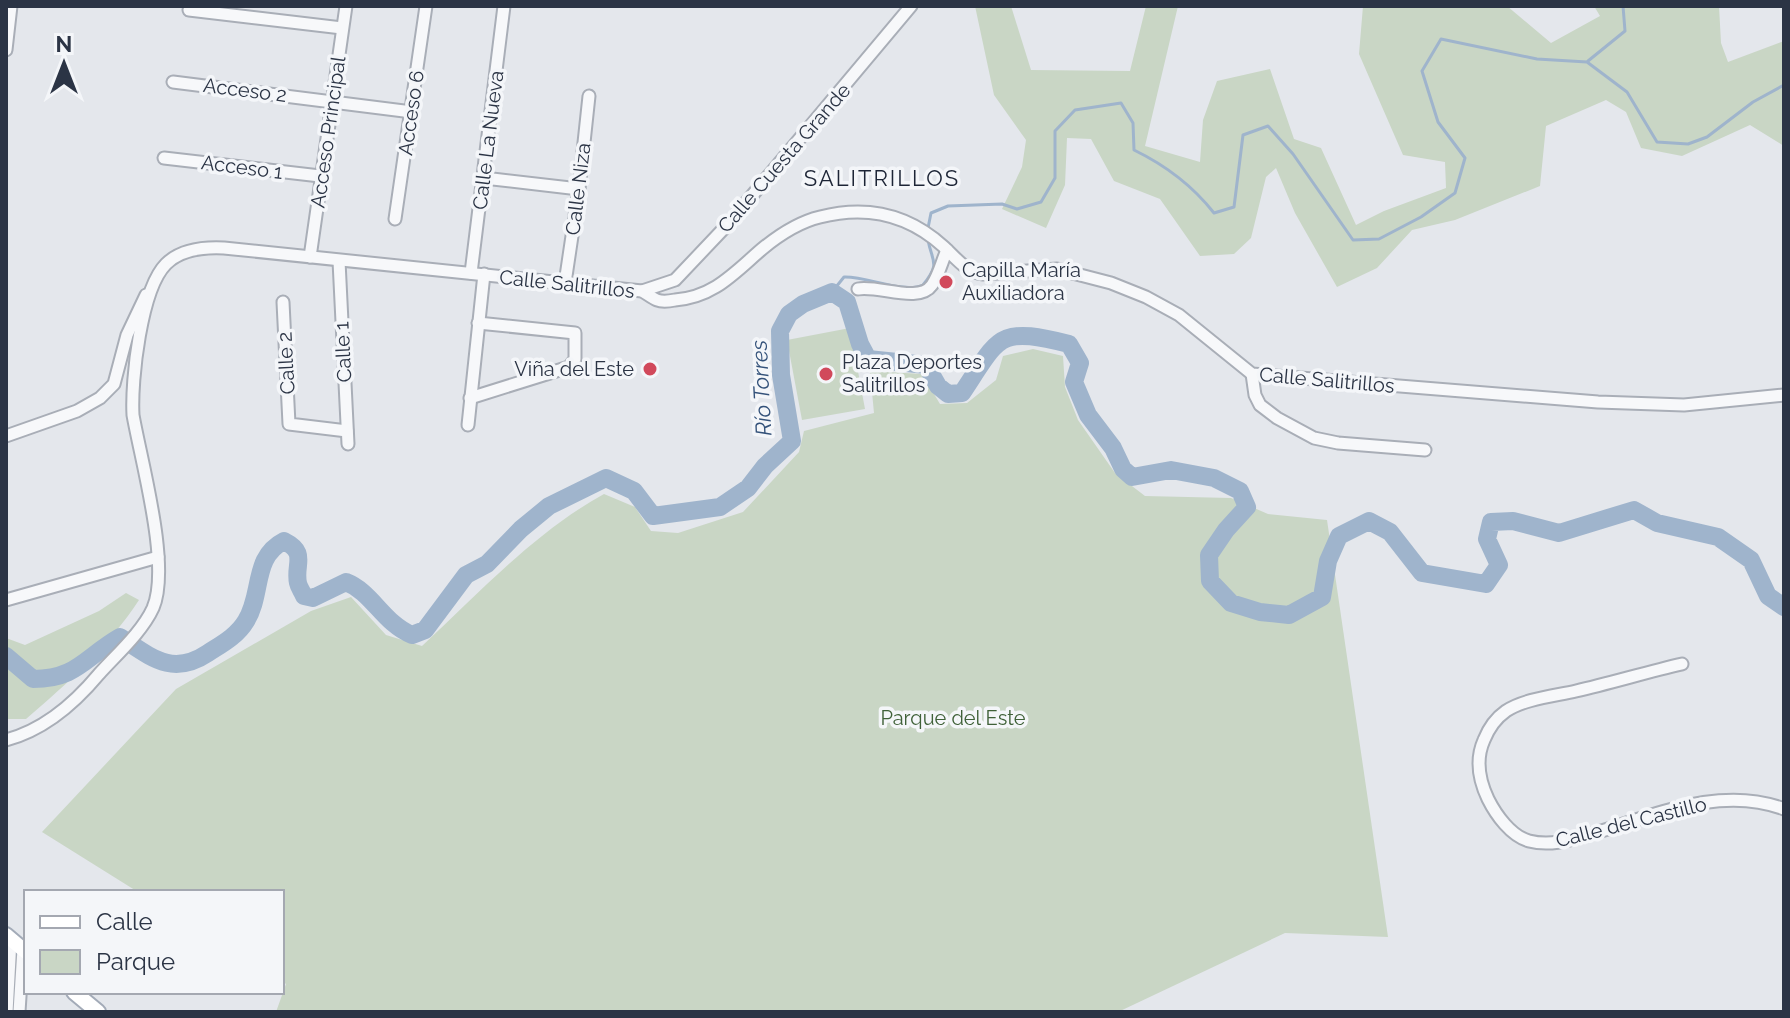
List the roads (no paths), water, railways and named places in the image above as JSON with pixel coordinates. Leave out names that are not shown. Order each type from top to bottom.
[{"type":"main road","points":[[76,994],[94,1011]]},
{"type":"street","points":[[6,50],[11,6]]},
{"type":"street","name":"Acceso Principal","points":[[310,257],[346,6]]},
{"type":"street","name":"Acceso 6","points":[[395,219],[426,6]]},
{"type":"street","name":"Calle La Nueva","points":[[468,425],[478,323],[484,178],[504,6]]},
{"type":"street","name":"Calle Cuesta Grande","points":[[642,291],[675,280],[729,223],[911,6]]},
{"type":"street","points":[[189,10],[342,28]]},
{"type":"street","name":"Acceso 2","points":[[173,82],[412,112]]},
{"type":"street","name":"Calle Niza","points":[[565,283],[589,96]]},
{"type":"street","name":"Acceso 1","points":[[164,158],[320,176]]},
{"type":"street","points":[[484,178],[579,189]]},
{"type":"street","name":"Calle Salitrillos","points":[[154,281],[166,264],[179,255],[207,247],[642,291],[659,301],[691,299],[729,280],[764,247],[800,223],[852,212],[886,213],[921,230],[971,272],[983,274],[1057,269],[1082,274],[1146,297],[1179,315],[1252,374],[1598,402],[1684,405],[1784,395]]},
{"type":"street","points":[[858,289],[877,287],[916,295],[924,293],[932,285],[942,246]]},
{"type":"street","name":"Calle 1","points":[[289,424],[348,438],[339,261]]},
{"type":"street","points":[[6,436],[77,411],[100,398],[114,384],[132,324],[154,281]]},
{"type":"street","points":[[6,740],[28,734],[49,722],[88,688],[153,608],[157,593],[158,557],[132,394],[139,334],[154,281]]},
{"type":"street","name":"Calle 2","points":[[283,302],[289,424]]},
{"type":"street","points":[[470,398],[569,367],[575,359],[575,333],[478,323]]},
{"type":"street","points":[[1252,374],[1260,405],[1314,438],[1425,450]]},
{"type":"street","points":[[6,600],[158,557]]},
{"type":"street","name":"Calle del Castillo","points":[[1682,664],[1507,710],[1494,722],[1479,758],[1480,778],[1494,812],[1527,841],[1559,843],[1728,798],[1767,803],[1784,809]]},
{"type":"street","points":[[13,1011],[16,944]]},
{"type":"waterway","points":[[1588,61],[1625,31],[1623,6]]},
{"type":"waterway","points":[[928,228],[931,213],[948,206],[1002,204],[1017,209],[1041,202],[1055,178],[1055,131],[1075,110],[1121,103],[1133,123],[1134,150],[1178,177],[1214,213],[1234,207],[1243,135],[1268,126],[1293,154],[1353,240],[1379,239],[1421,217],[1455,193],[1465,158],[1438,122],[1422,71],[1441,39],[1537,59],[1587,62],[1627,92],[1657,142],[1688,144],[1707,137],[1753,102],[1784,85]]},
{"type":"waterway","points":[[832,292],[844,277],[895,286],[923,285],[934,267],[928,240]]},
{"type":"waterway","name":"Río Torres","points":[[6,656],[33,679],[71,671],[120,637],[162,662],[173,664],[195,660],[224,643],[242,626],[251,610],[262,566],[274,548],[284,541],[298,555],[298,583],[304,596],[313,598],[346,582],[363,593],[393,623],[412,635],[425,630],[466,575],[487,564],[549,506],[606,478],[634,491],[653,516],[720,507],[748,488],[765,466],[792,441],[781,375],[780,331],[789,314],[803,304],[832,292],[847,302],[868,359],[926,365],[938,386],[948,394],[962,393],[985,359],[1003,340],[1027,336],[1069,344],[1080,363],[1074,382],[1088,415],[1113,448],[1123,469],[1132,477],[1171,470],[1214,478],[1240,491],[1247,507],[1209,555],[1210,581],[1231,603],[1260,612],[1289,615],[1322,597],[1328,561],[1339,536],[1369,521],[1390,532],[1422,573],[1486,584],[1499,565],[1487,539],[1491,522],[1513,521],[1559,533],[1634,510],[1657,523],[1718,537],[1751,560],[1768,596],[1784,607]]},
{"type":"place","name":"Capilla María Auxiliadora","points":[[946,282]]},
{"type":"place","name":"Viña del Este","points":[[650,369]]},
{"type":"place","name":"Plaza Deportes Salitrillos","points":[[826,374]]},
{"type":"district","name":"SALITRILLOS","points":[[882,178]]},
{"type":"park label","name":"Parque del Este","points":[[953,718]]}]
